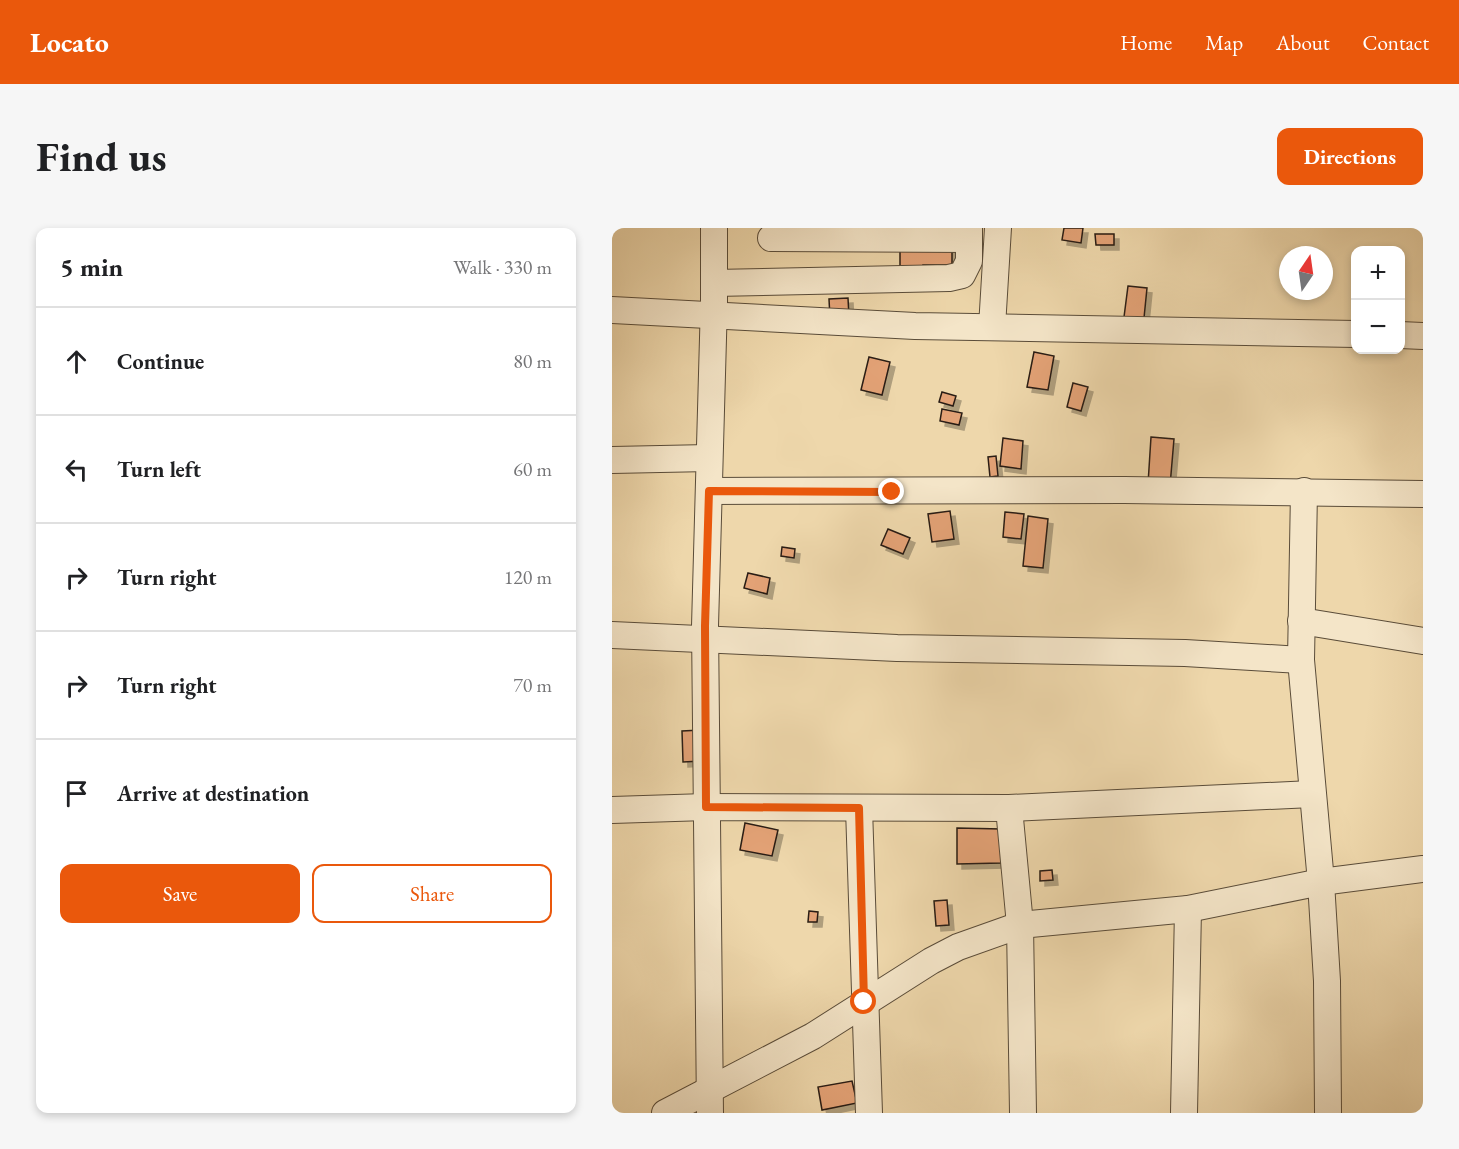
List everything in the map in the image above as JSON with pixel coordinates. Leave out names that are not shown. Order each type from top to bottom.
[{"type":"street","points":[[710,1102],[705,639],[714,317],[714,228]]},
{"type":"street","points":[[992,327],[998,228]]},
{"type":"street","points":[[714,283],[950,278],[962,275],[969,261],[969,234],[770,233],[772,280]]},
{"type":"street","points":[[612,310],[915,326],[1351,334]]},
{"type":"street","points":[[1405,335],[1423,336]]},
{"type":"street","points":[[612,460],[710,458]]},
{"type":"street","points":[[709,491],[1304,491],[1423,494]]},
{"type":"street","points":[[1304,491],[1301,660],[1321,882],[1327,992],[1328,1113]]},
{"type":"street","points":[[1301,621],[1423,641]]},
{"type":"street","points":[[612,635],[897,648],[1185,653],[1301,660]]},
{"type":"street","points":[[612,810],[706,807],[1009,808],[1312,794]]},
{"type":"street","points":[[859,808],[869,1113]]},
{"type":"street","points":[[1009,808],[1020,926],[1023,1113]]},
{"type":"street","points":[[665,1113],[710,1102],[931,961],[958,947],[1020,926],[1188,909],[1321,882],[1423,869]]},
{"type":"street","points":[[1184,1113],[1188,909]]},
{"type":"building","points":[[1064,228],[1083,228],[1081,243],[1062,240]]},
{"type":"building","points":[[1095,234],[1114,234],[1114,245],[1096,245]]},
{"type":"building","points":[[900,247],[952,247],[952,265],[923,265],[923,274],[900,274]]},
{"type":"building","points":[[1128,286],[1147,288],[1144,318],[1124,317]]},
{"type":"building","points":[[848,298],[849,317],[830,318],[829,299]]},
{"type":"building","points":[[1034,352],[1054,356],[1048,390],[1027,387]]},
{"type":"building","points":[[869,357],[890,362],[882,395],[861,390]]},
{"type":"building","points":[[1073,383],[1088,387],[1081,411],[1067,407]]},
{"type":"building","points":[[942,392],[956,396],[953,406],[939,402]]},
{"type":"building","points":[[942,409],[962,413],[959,425],[940,421]]},
{"type":"building","points":[[1151,437],[1174,439],[1170,486],[1148,484]]},
{"type":"building","points":[[1003,438],[1023,441],[1021,469],[1000,466]]},
{"type":"building","points":[[996,456],[998,476],[990,477],[988,457]]},
{"type":"building","points":[[950,511],[954,539],[932,542],[928,514]]},
{"type":"building","points":[[1005,512],[1024,514],[1021,539],[1003,537]]},
{"type":"building","points":[[1028,516],[1048,519],[1043,568],[1023,566]]},
{"type":"building","points":[[888,529],[910,538],[903,554],[881,545]]},
{"type":"building","points":[[782,547],[795,549],[794,558],[781,556]]},
{"type":"building","points":[[748,573],[770,578],[767,594],[744,588]]},
{"type":"building","points":[[701,730],[702,761],[683,762],[682,731]]},
{"type":"building","points":[[745,823],[778,830],[772,856],[740,850]]},
{"type":"building","points":[[957,828],[1001,829],[1001,863],[957,864]]},
{"type":"building","points":[[1052,870],[1053,880],[1040,881],[1040,871]]},
{"type":"building","points":[[947,900],[949,925],[936,926],[934,901]]},
{"type":"building","points":[[809,911],[818,912],[817,922],[808,922]]},
{"type":"building","points":[[852,1081],[857,1103],[822,1110],[818,1087]]},
{"type":"route","points":[[864,1002],[859,808],[706,807],[705,626],[709,491],[892,492]]}]
